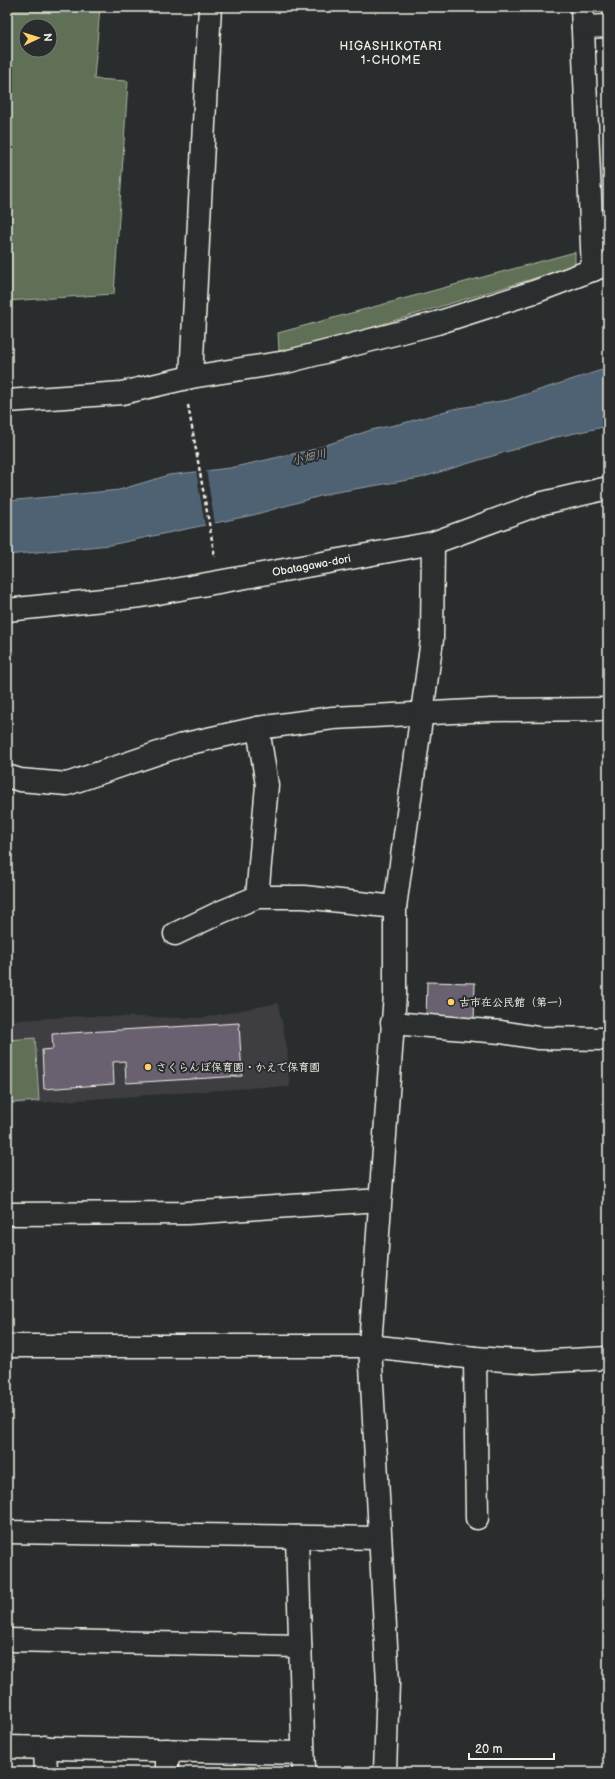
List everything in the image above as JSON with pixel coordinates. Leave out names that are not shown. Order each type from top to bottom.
[{"type":"street","points":[[191,376],[210,7]]},
{"type":"street","points":[[7,401],[122,393],[191,376],[286,362],[437,323],[537,291],[600,267],[583,17],[608,26]]},
{"type":"street","name":"Obatagawa-dori","points":[[7,610],[141,596],[433,543],[539,504],[608,488]]},
{"type":"street","points":[[385,1772],[388,1683],[370,1346],[395,994],[395,907],[432,640],[433,543]]},
{"type":"street","points":[[7,776],[20,780],[68,784],[185,744],[258,728],[333,718],[421,715],[492,710],[608,709]]},
{"type":"street","points":[[257,898],[267,786],[258,728]]},
{"type":"street","points":[[175,934],[220,912],[257,898],[304,897],[395,907]]},
{"type":"street","points":[[392,1023],[501,1032],[538,1038],[608,1039]]},
{"type":"street","points":[[7,1214],[187,1213],[380,1200]]},
{"type":"street","points":[[7,1346],[370,1346],[474,1358],[535,1362],[608,1358]]},
{"type":"street","points":[[474,1358],[477,1518]]},
{"type":"street","points":[[7,1532],[380,1538]]},
{"type":"street","points":[[7,1746],[167,1750],[304,1762],[297,1537]]},
{"type":"street","points":[[7,1640],[300,1646]]},
{"type":"street","points":[[45,1747],[46,1772]]},
{"type":"street","points":[[167,1750],[168,1772]]},
{"type":"path","points":[[188,404],[215,558]]},
{"type":"shaded area","name":"さくらんぼ保育園・かえで保育園","points":[[278,1003],[287,1047],[290,1087],[263,1087],[7,1105],[7,1021],[81,1016],[201,1018]]},
{"type":"green space","points":[[7,7],[100,7],[94,79],[128,81],[114,294],[7,301]]},
{"type":"green space","points":[[575,252],[575,266],[323,342],[279,351],[278,333]]},
{"type":"green space","points":[[35,1038],[39,1101],[7,1103],[7,1040]]},
{"type":"water","name":"小畑川","points":[[608,368],[608,426],[552,438],[420,478],[331,493],[253,515],[110,545],[7,555],[7,501],[119,490],[169,475],[230,468],[311,450],[371,430],[404,423],[453,409],[508,400]]},
{"type":"pier","points":[[206,469],[215,524],[205,526],[196,470]]},
{"type":"building","name":"古市在公民館（第一）","points":[[427,982],[475,983],[474,1022],[426,1021]]},
{"type":"building","points":[[239,1023],[242,1076],[126,1083],[125,1061],[113,1062],[114,1084],[44,1089],[42,1050],[53,1049],[52,1034]]},
{"type":"place","name":"古市在公民館（第一）","points":[[451,1002]]},
{"type":"place","name":"さくらんぼ保育園・かえで保育園","points":[[148,1067]]},
{"type":"district","name":"HIGASHIKOTARI 1-CHOME","points":[[391,53]]}]
